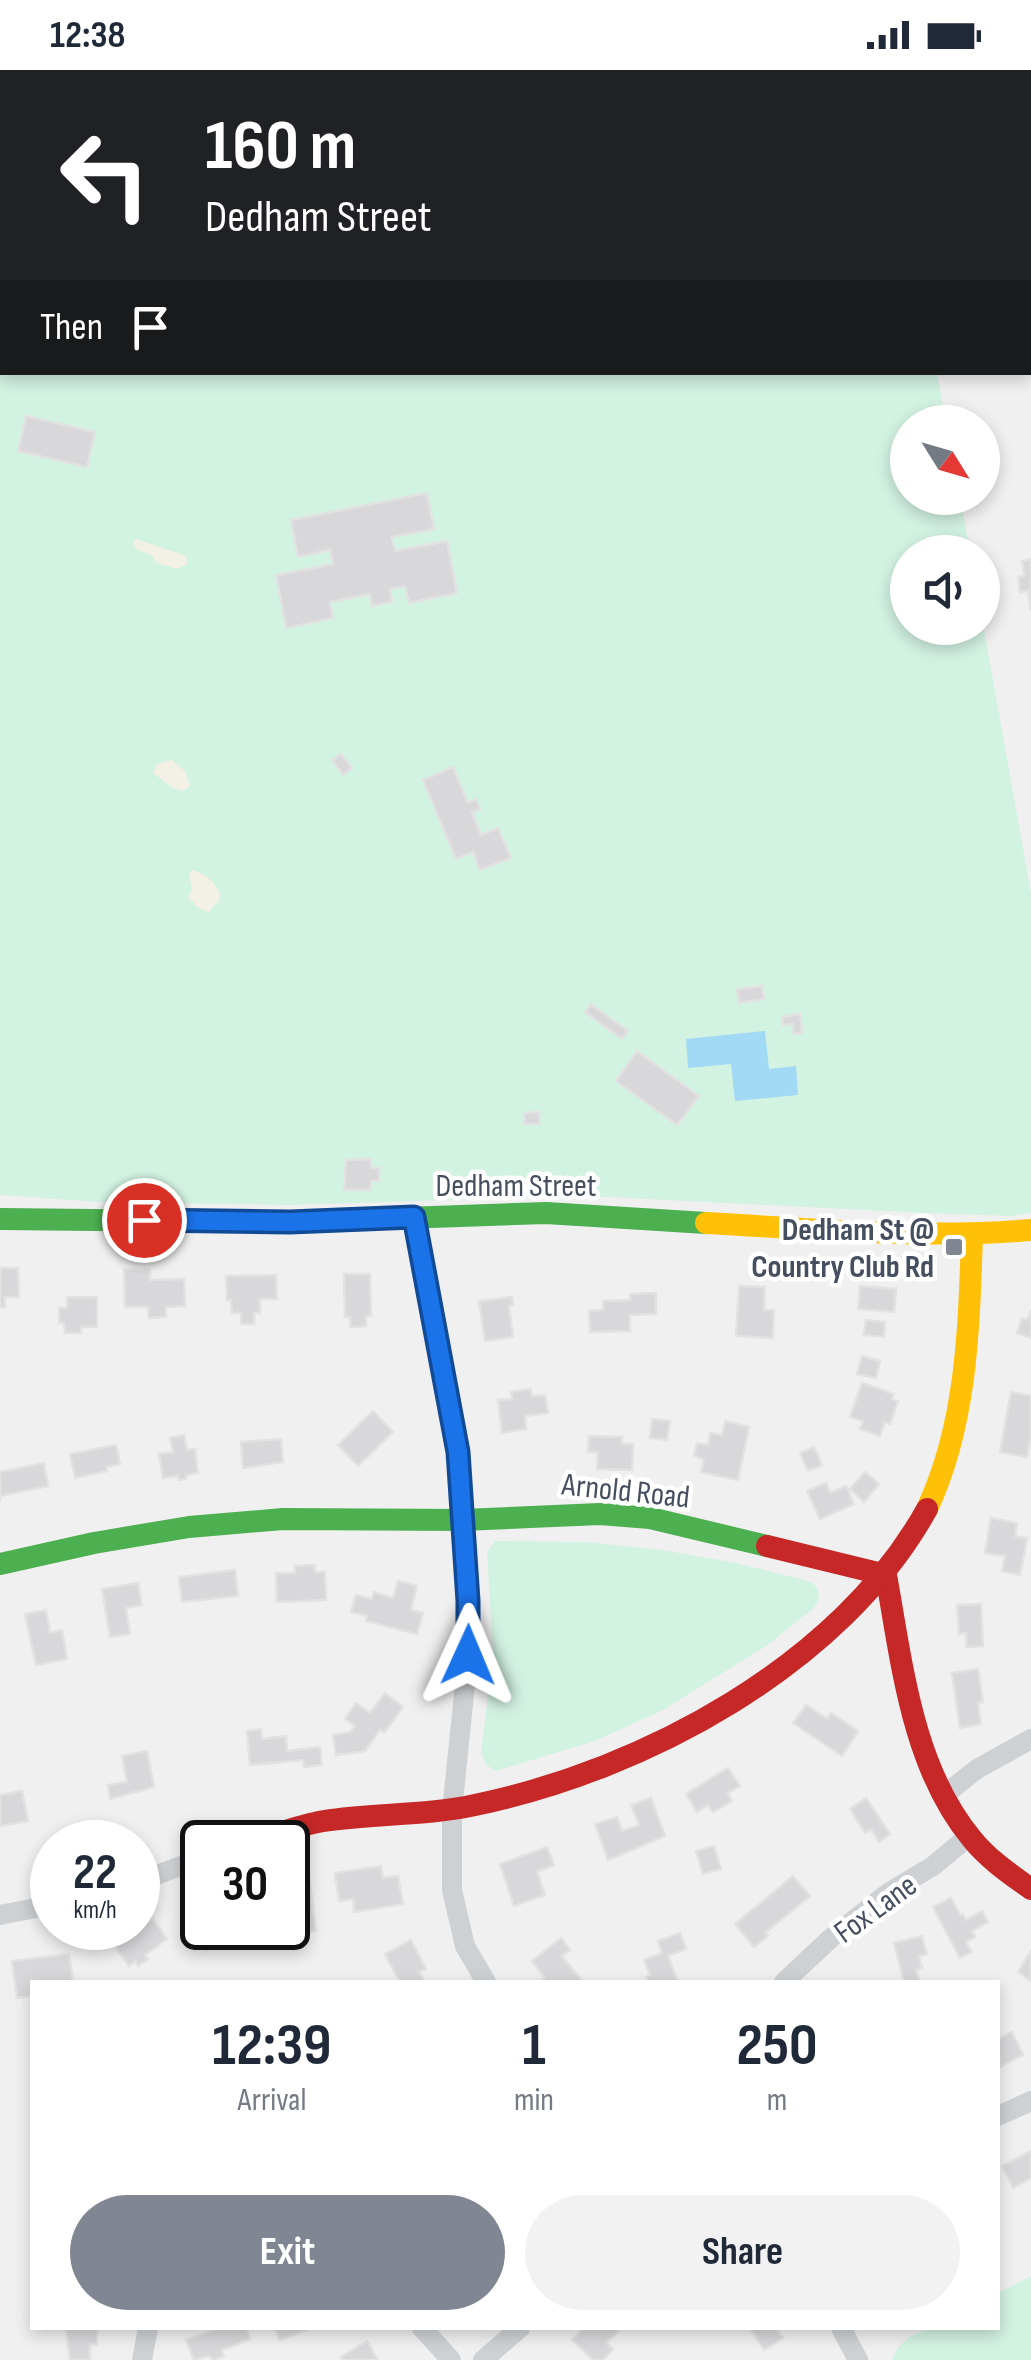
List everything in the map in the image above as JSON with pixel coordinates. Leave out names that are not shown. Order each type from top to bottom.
[{"type":"street","name":"Dedham Street","points":[[0,1219],[290,1222],[546,1213],[892,1234],[972,1235],[1031,1230]]},
{"type":"street","points":[[414,1217],[458,1452],[464,1520],[468,1655],[452,1811],[452,1890],[465,1946],[485,1980]]},
{"type":"street","points":[[310,1826],[452,1811],[562,1782],[638,1754],[731,1706],[802,1654],[886,1574],[929,1504],[943,1471],[960,1405],[972,1235]]},
{"type":"street","name":"Arnold Road","points":[[0,1564],[190,1527],[283,1519],[464,1520],[547,1514],[650,1518],[886,1574]]},
{"type":"street","points":[[886,1574],[905,1678],[922,1742],[943,1796],[969,1836],[1031,1889]]},
{"type":"street","points":[[943,1796],[977,1769],[1031,1740]]},
{"type":"street","name":"Fox Lane","points":[[786,1980],[888,1893],[933,1866],[969,1836]]},
{"type":"street","points":[[0,1915],[30,1909]]},
{"type":"street","points":[[1000,2115],[1031,2101]]},
{"type":"street","points":[[142,2360],[148,2330]]},
{"type":"street","points":[[424,2330],[450,2360]]},
{"type":"street","points":[[483,2360],[518,2330]]},
{"type":"street","points":[[842,2330],[858,2360]]},
{"type":"green space","points":[[0,375],[937,375],[943,405],[890,405],[890,515],[963,515],[967,535],[890,535],[890,645],[987,645],[1031,893],[1031,1213],[923,1213],[587,1196],[289,1205],[98,1202],[0,1195]]},
{"type":"green space","points":[[495,1541],[587,1542],[736,1563],[809,1581],[817,1587],[819,1598],[814,1608],[766,1646],[663,1710],[595,1741],[496,1771],[486,1765],[481,1753],[493,1654],[487,1552]]},
{"type":"green space","points":[[1031,2276],[1031,2360],[892,2360],[900,2346],[923,2331],[1000,2330],[1000,2292]]},
{"type":"sand","points":[[136,539],[186,556],[187,564],[177,569],[157,563],[150,554],[137,550],[133,543]]},
{"type":"sand","points":[[172,760],[185,771],[190,786],[183,791],[153,773],[157,764]]},
{"type":"sand","points":[[194,870],[212,881],[219,893],[220,899],[209,912],[188,897],[192,890],[189,873]]},
{"type":"water","points":[[765,1031],[769,1069],[796,1066],[798,1095],[735,1101],[731,1064],[688,1068],[686,1039]]},
{"type":"building","points":[[26,416],[95,432],[87,467],[18,451]]},
{"type":"building","points":[[427,493],[434,529],[392,537],[395,551],[447,541],[457,593],[409,603],[405,586],[390,589],[392,602],[372,606],[370,594],[330,602],[333,618],[286,628],[276,575],[333,564],[330,550],[298,557],[291,520]]},
{"type":"building","points":[[1031,559],[1031,611],[1028,591],[1020,592],[1018,577],[1025,576],[1022,561]]},
{"type":"building","points":[[341,754],[352,768],[343,775],[332,760]]},
{"type":"building","points":[[453,767],[468,803],[476,799],[480,809],[472,812],[481,835],[498,828],[511,858],[480,870],[473,852],[456,859],[423,780]]},
{"type":"building","points":[[762,986],[764,999],[739,1003],[737,989]]},
{"type":"building","points":[[591,1004],[628,1031],[622,1039],[585,1012]]},
{"type":"building","points":[[800,1014],[802,1033],[794,1034],[793,1024],[783,1025],[782,1017]]},
{"type":"building","points":[[637,1051],[699,1096],[677,1125],[616,1081]]},
{"type":"building","points":[[539,1112],[539,1124],[525,1124],[524,1113]]},
{"type":"building","points":[[371,1159],[371,1168],[379,1168],[379,1181],[371,1181],[371,1190],[344,1190],[346,1160]]},
{"type":"building","points":[[0,1268],[18,1268],[19,1297],[5,1297],[5,1307],[0,1307]]},
{"type":"building","points":[[124,1269],[150,1269],[150,1280],[184,1279],[185,1306],[166,1307],[166,1317],[149,1318],[148,1307],[125,1307]]},
{"type":"building","points":[[344,1274],[370,1274],[371,1316],[366,1316],[366,1326],[350,1327],[350,1317],[345,1317]]},
{"type":"building","points":[[276,1275],[277,1299],[260,1299],[260,1313],[254,1313],[254,1324],[241,1324],[241,1313],[232,1313],[231,1300],[227,1300],[226,1276]]},
{"type":"building","points":[[739,1286],[765,1287],[764,1310],[774,1310],[773,1338],[736,1336]]},
{"type":"building","points":[[860,1286],[896,1289],[894,1312],[858,1309]]},
{"type":"building","points":[[656,1293],[656,1314],[630,1315],[630,1331],[590,1332],[589,1311],[603,1310],[603,1301],[630,1300],[630,1294]]},
{"type":"building","points":[[67,1297],[97,1297],[97,1327],[65,1333],[64,1323],[59,1323],[59,1308],[67,1308]]},
{"type":"building","points":[[512,1297],[513,1305],[509,1306],[513,1337],[485,1341],[479,1301]]},
{"type":"building","points":[[1031,1310],[1031,1338],[1017,1333],[1022,1318],[1027,1320]]},
{"type":"building","points":[[866,1320],[885,1322],[884,1337],[864,1335]]},
{"type":"building","points":[[862,1356],[880,1361],[876,1378],[857,1374]]},
{"type":"building","points":[[862,1383],[894,1394],[892,1399],[898,1401],[890,1424],[885,1422],[880,1436],[860,1429],[863,1421],[850,1417]]},
{"type":"building","points":[[531,1389],[532,1396],[545,1395],[548,1413],[525,1416],[526,1429],[502,1433],[498,1400],[512,1399],[511,1392]]},
{"type":"building","points":[[1011,1392],[1031,1396],[1027,1457],[1000,1452]]},
{"type":"building","points":[[373,1411],[393,1432],[358,1466],[338,1445]]},
{"type":"building","points":[[652,1419],[670,1421],[667,1440],[650,1438]]},
{"type":"building","points":[[725,1421],[749,1427],[738,1480],[701,1472],[704,1459],[694,1456],[697,1443],[708,1445],[710,1433],[722,1435]]},
{"type":"building","points":[[184,1435],[187,1450],[195,1449],[198,1473],[179,1480],[178,1476],[163,1478],[159,1454],[173,1452],[170,1438]]},
{"type":"building","points":[[589,1436],[622,1437],[622,1444],[633,1444],[632,1470],[597,1469],[598,1452],[588,1452]]},
{"type":"building","points":[[281,1439],[283,1462],[243,1468],[241,1442]]},
{"type":"building","points":[[116,1445],[120,1464],[75,1478],[70,1454]]},
{"type":"building","points":[[814,1447],[822,1465],[808,1471],[800,1453]]},
{"type":"building","points":[[44,1463],[48,1486],[0,1496],[0,1472]]},
{"type":"building","points":[[865,1472],[879,1484],[864,1502],[850,1489]]},
{"type":"building","points":[[826,1483],[830,1493],[846,1486],[854,1504],[820,1519],[807,1491]]},
{"type":"building","points":[[991,1518],[1017,1523],[1015,1536],[1027,1538],[1020,1575],[1002,1571],[1005,1556],[985,1553]]},
{"type":"building","points":[[315,1565],[315,1572],[325,1572],[326,1600],[277,1602],[276,1573],[295,1573],[295,1566]]},
{"type":"building","points":[[235,1570],[238,1596],[182,1602],[179,1577]]},
{"type":"building","points":[[398,1581],[417,1586],[411,1610],[423,1613],[417,1634],[366,1621],[367,1616],[351,1612],[356,1595],[372,1599],[374,1592],[393,1598]]},
{"type":"building","points":[[138,1583],[142,1605],[126,1608],[130,1634],[110,1637],[102,1589]]},
{"type":"building","points":[[981,1604],[983,1646],[966,1647],[966,1633],[959,1634],[957,1605]]},
{"type":"building","points":[[46,1610],[50,1633],[62,1630],[67,1659],[36,1665],[25,1614]]},
{"type":"building","points":[[978,1669],[983,1702],[978,1703],[981,1724],[960,1728],[952,1673]]},
{"type":"building","points":[[385,1693],[403,1707],[384,1733],[380,1730],[365,1751],[336,1755],[333,1735],[350,1732],[355,1726],[345,1719],[356,1703],[370,1713]]},
{"type":"building","points":[[806,1705],[827,1719],[831,1713],[858,1731],[842,1756],[793,1723]]},
{"type":"building","points":[[261,1729],[262,1739],[286,1736],[287,1751],[320,1747],[322,1765],[304,1767],[303,1760],[250,1765],[247,1731]]},
{"type":"building","points":[[147,1751],[154,1787],[110,1799],[108,1785],[127,1782],[122,1756]]},
{"type":"building","points":[[728,1768],[740,1786],[728,1793],[732,1801],[713,1812],[708,1805],[697,1812],[686,1794]]},
{"type":"building","points":[[22,1791],[28,1821],[0,1826],[0,1795]]},
{"type":"building","points":[[651,1798],[665,1836],[608,1860],[595,1824],[617,1817],[622,1831],[639,1825],[631,1805]]},
{"type":"building","points":[[866,1798],[890,1834],[879,1842],[871,1829],[865,1833],[850,1809]]},
{"type":"building","points":[[714,1846],[721,1869],[703,1874],[696,1851]]},
{"type":"building","points":[[547,1847],[554,1865],[537,1872],[545,1895],[514,1906],[500,1864]]},
{"type":"building","points":[[381,1866],[383,1878],[398,1876],[403,1904],[354,1912],[353,1899],[339,1901],[335,1873]]},
{"type":"building","points":[[793,1876],[810,1896],[754,1947],[735,1924]]},
{"type":"building","points":[[310,1884],[316,1931],[310,1932]]},
{"type":"building","points":[[951,1898],[966,1920],[982,1911],[988,1922],[972,1931],[975,1937],[966,1942],[972,1952],[960,1958],[933,1907]]},
{"type":"building","points":[[680,1933],[686,1949],[668,1956],[677,1980],[647,1980],[650,1975],[644,1960],[662,1953],[658,1941]]},
{"type":"building","points":[[922,1936],[927,1954],[919,1956],[922,1968],[916,1970],[919,1980],[903,1980],[894,1943]]},
{"type":"building","points":[[561,1938],[570,1950],[562,1956],[581,1980],[542,1980],[545,1978],[532,1961]]},
{"type":"building","points":[[411,1940],[426,1969],[419,1972],[423,1980],[399,1980],[385,1954]]},
{"type":"building","points":[[118,1950],[152,1950],[138,1966],[135,1961],[129,1966]]},
{"type":"building","points":[[1031,1951],[1031,1981],[1018,1972]]},
{"type":"building","points":[[69,1954],[73,1980],[30,1980],[30,1996],[17,1998],[12,1961]]},
{"type":"building","points":[[1012,2032],[1023,2055],[1000,2067],[1000,2038]]},
{"type":"building","points":[[1031,2151],[1031,2178],[1013,2188],[1002,2166]]},
{"type":"building","points":[[66,2330],[97,2330],[97,2345],[90,2344],[90,2360],[70,2360]]},
{"type":"building","points":[[214,2330],[247,2330],[250,2339],[222,2350],[224,2356],[214,2360],[209,2356],[194,2360],[186,2340]]},
{"type":"building","points":[[275,2330],[306,2330],[280,2340]]},
{"type":"building","points":[[582,2330],[619,2330],[606,2343],[613,2349],[603,2360],[593,2360],[572,2340]]},
{"type":"building","points":[[751,2330],[777,2330],[783,2338],[764,2350]]},
{"type":"building","points":[[367,2341],[378,2360],[342,2360],[341,2357]]},
{"type":"traffic: fast","points":[[0,1219],[290,1222],[546,1213],[706,1223]]},
{"type":"traffic: fast","points":[[0,1564],[189,1527],[283,1519],[463,1520],[600,1514],[650,1518],[767,1546]]},
{"type":"traffic: slow","points":[[706,1223],[909,1233],[1031,1230]]},
{"type":"traffic: slow","points":[[927,1509],[958,1409],[967,1340],[972,1235]]},
{"type":"traffic: jam","points":[[310,1824],[475,1805],[539,1789],[605,1766],[670,1737],[791,1662],[844,1616],[890,1565],[927,1509]]},
{"type":"traffic: jam","points":[[767,1546],[886,1575],[904,1678],[936,1780],[952,1811],[978,1846],[1031,1889]]},
{"type":"place","name":"Dedham St @ Country Club Rd","points":[[954,1247]]},
{"type":"route","points":[[144,1220],[290,1222],[414,1217],[458,1452],[468,1655]]}]
